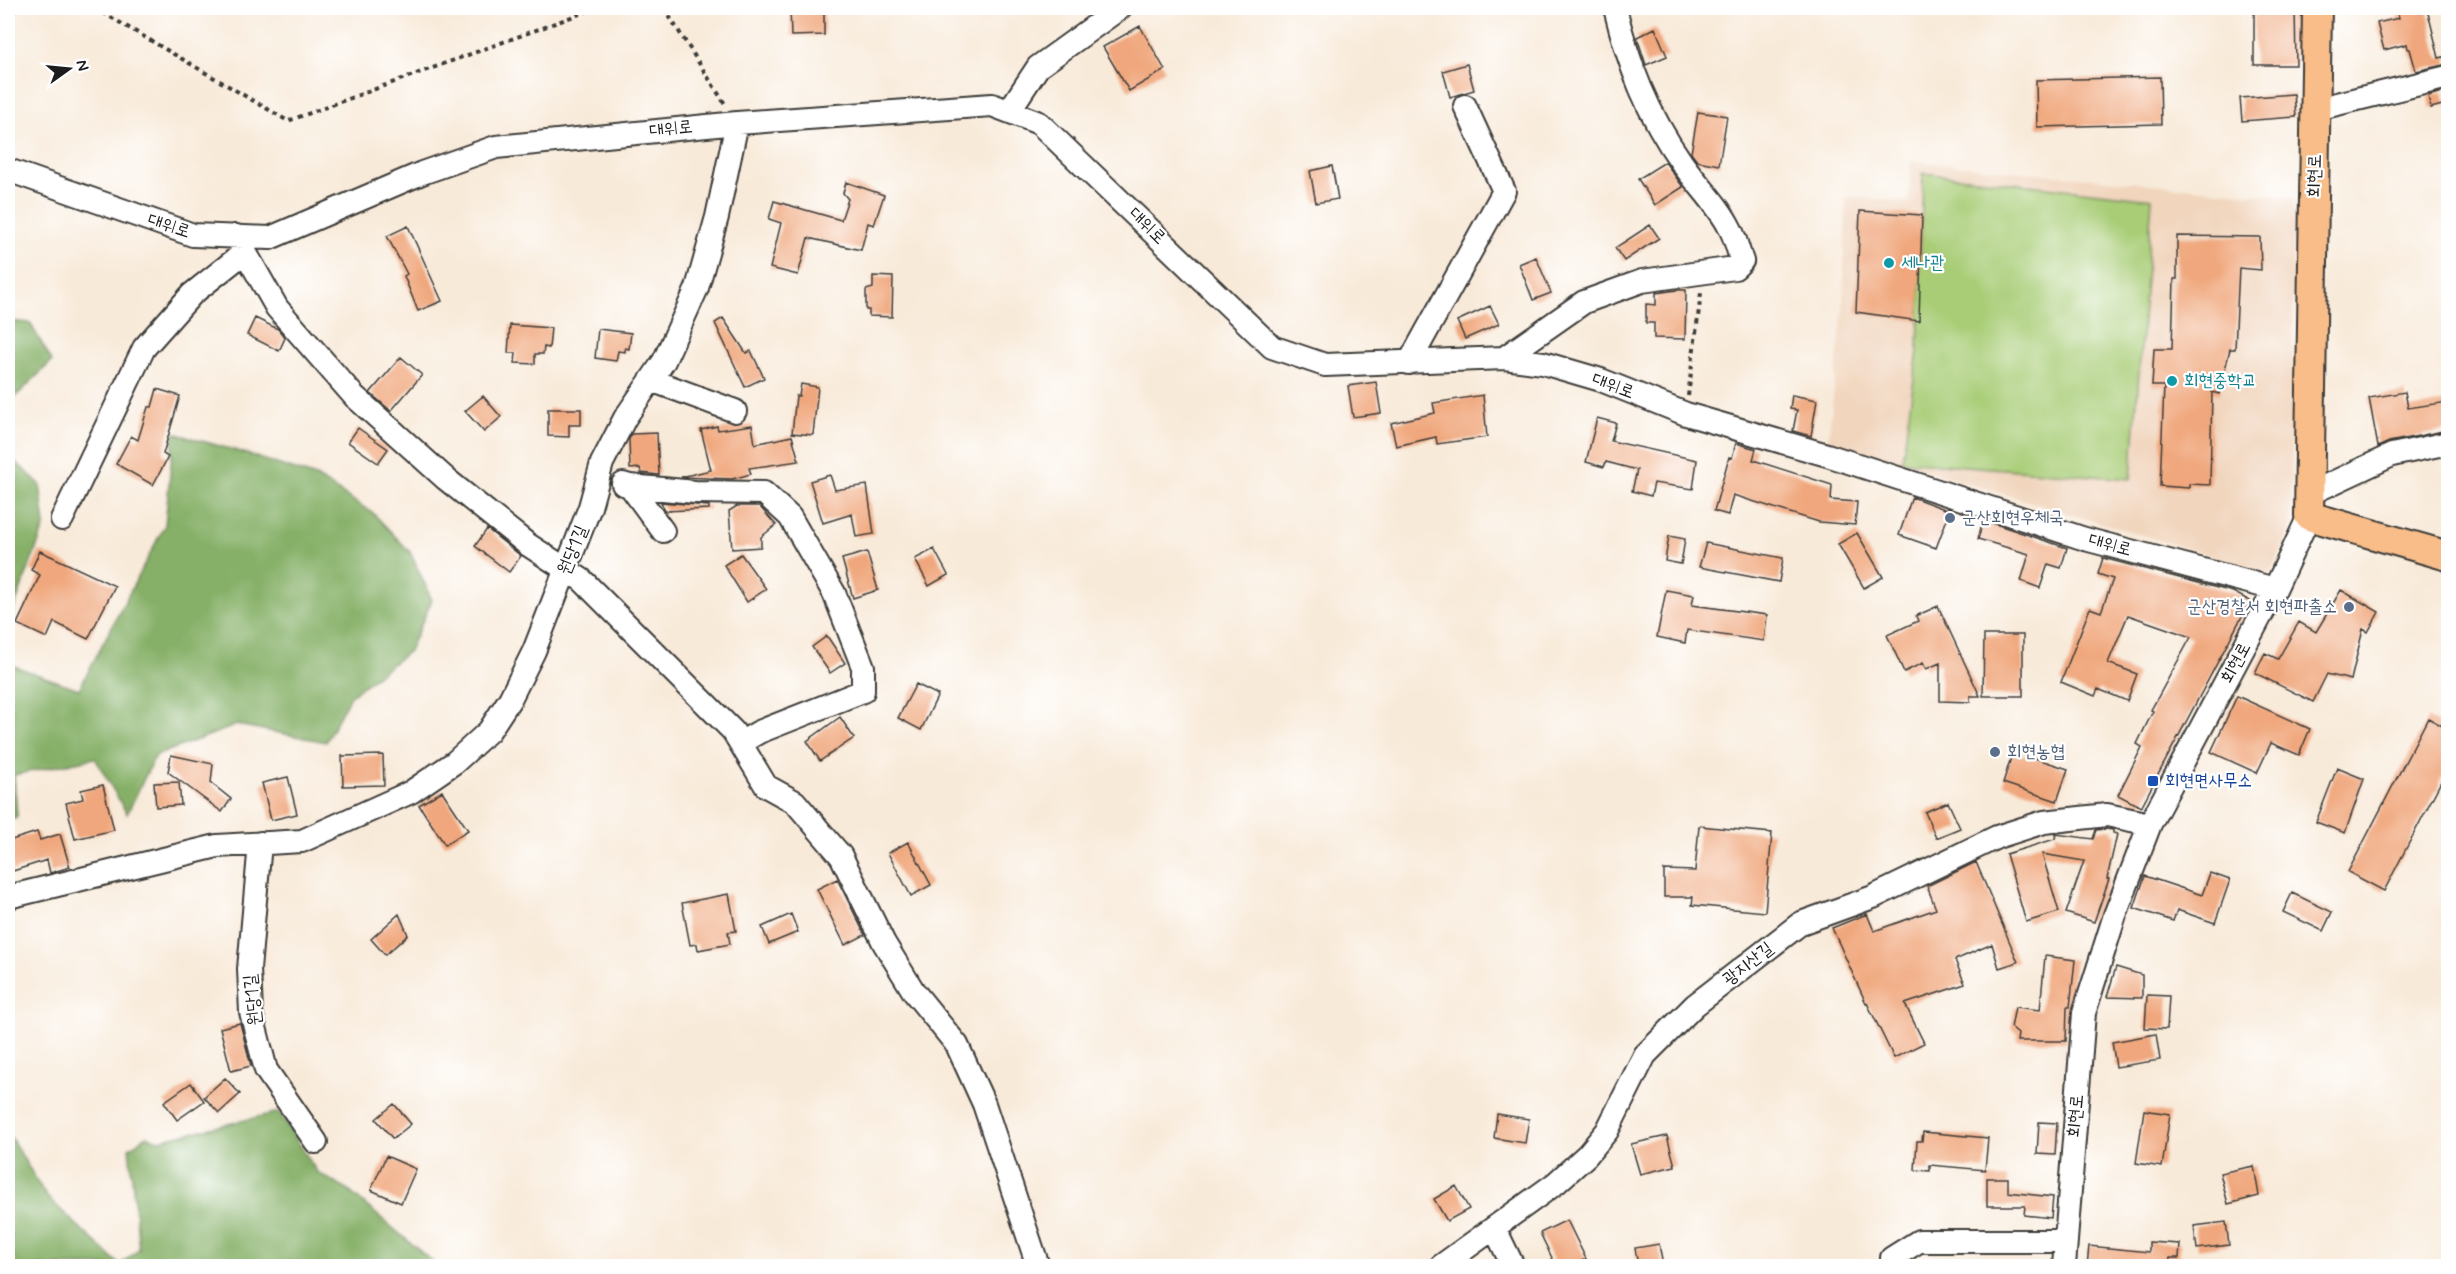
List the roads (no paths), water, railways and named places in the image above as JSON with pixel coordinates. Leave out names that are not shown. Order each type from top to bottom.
[{"type":"main road","name":"회현로","points":[[2309,505],[2317,8]]},
{"type":"main road","points":[[2309,505],[2448,556]]},
{"type":"street","points":[[1009,111],[1038,67],[1120,8]]},
{"type":"street","points":[[1504,358],[1584,302],[1642,281],[1735,268],[1742,261],[1731,230],[1710,198],[1682,164],[1648,108],[1626,56],[1615,8]]},
{"type":"street","points":[[2316,109],[2448,77]]},
{"type":"street","name":"대위로","points":[[8,170],[193,235],[240,244],[270,238],[422,173],[496,147],[737,123],[992,105],[1039,123],[1072,152],[1272,347],[1325,365],[1504,358],[1544,363],[1601,380],[1686,414],[1827,455],[2085,539],[2275,589]]},
{"type":"street","points":[[1408,363],[1504,191],[1465,106]]},
{"type":"street","name":"원당1길","points":[[8,897],[217,846],[302,841],[411,792],[455,762],[489,731],[510,699],[534,651],[590,507],[602,463],[625,418],[664,361],[697,288],[717,217],[737,123]]},
{"type":"street","points":[[62,519],[144,348],[240,244],[277,308],[354,396],[446,479],[527,544],[582,580],[733,731],[766,786],[795,802],[841,856],[890,953],[914,992],[957,1045],[984,1104],[1038,1266]]},
{"type":"street","points":[[651,380],[735,411]]},
{"type":"street","points":[[2309,505],[2392,455],[2448,443]]},
{"type":"street","points":[[599,477],[630,486],[696,492],[764,493],[790,517],[834,593],[863,667],[863,691],[759,732],[740,743]]},
{"type":"street","points":[[630,486],[663,531]]},
{"type":"street","name":"회현로","points":[[2064,1266],[2084,1013],[2115,915],[2150,824],[2275,589],[2309,505]]},
{"type":"street","name":"광지산길","points":[[1441,1266],[1556,1183],[1587,1155],[1607,1131],[1645,1055],[1695,1005],[1801,923],[1873,897],[1997,837],[2044,822],[2107,815],[2150,824]]},
{"type":"street","name":"원당1길","points":[[260,843],[249,969],[251,1012],[266,1070],[316,1142]]},
{"type":"street","points":[[1494,1229],[1513,1266]]},
{"type":"street","points":[[1892,1266],[1892,1258],[1919,1240],[2066,1241]]},
{"type":"place","name":"세나관","points":[[1889,263]]},
{"type":"place","name":"회현중학교","points":[[2172,381]]},
{"type":"place","name":"군산회현우체국","points":[[1950,518]]},
{"type":"place","name":"군산경찰서 회현파출소","points":[[2349,607]]},
{"type":"place","name":"회현농협","points":[[1995,752]]},
{"type":"place","name":"회현면사무소","points":[[2153,781]]}]
